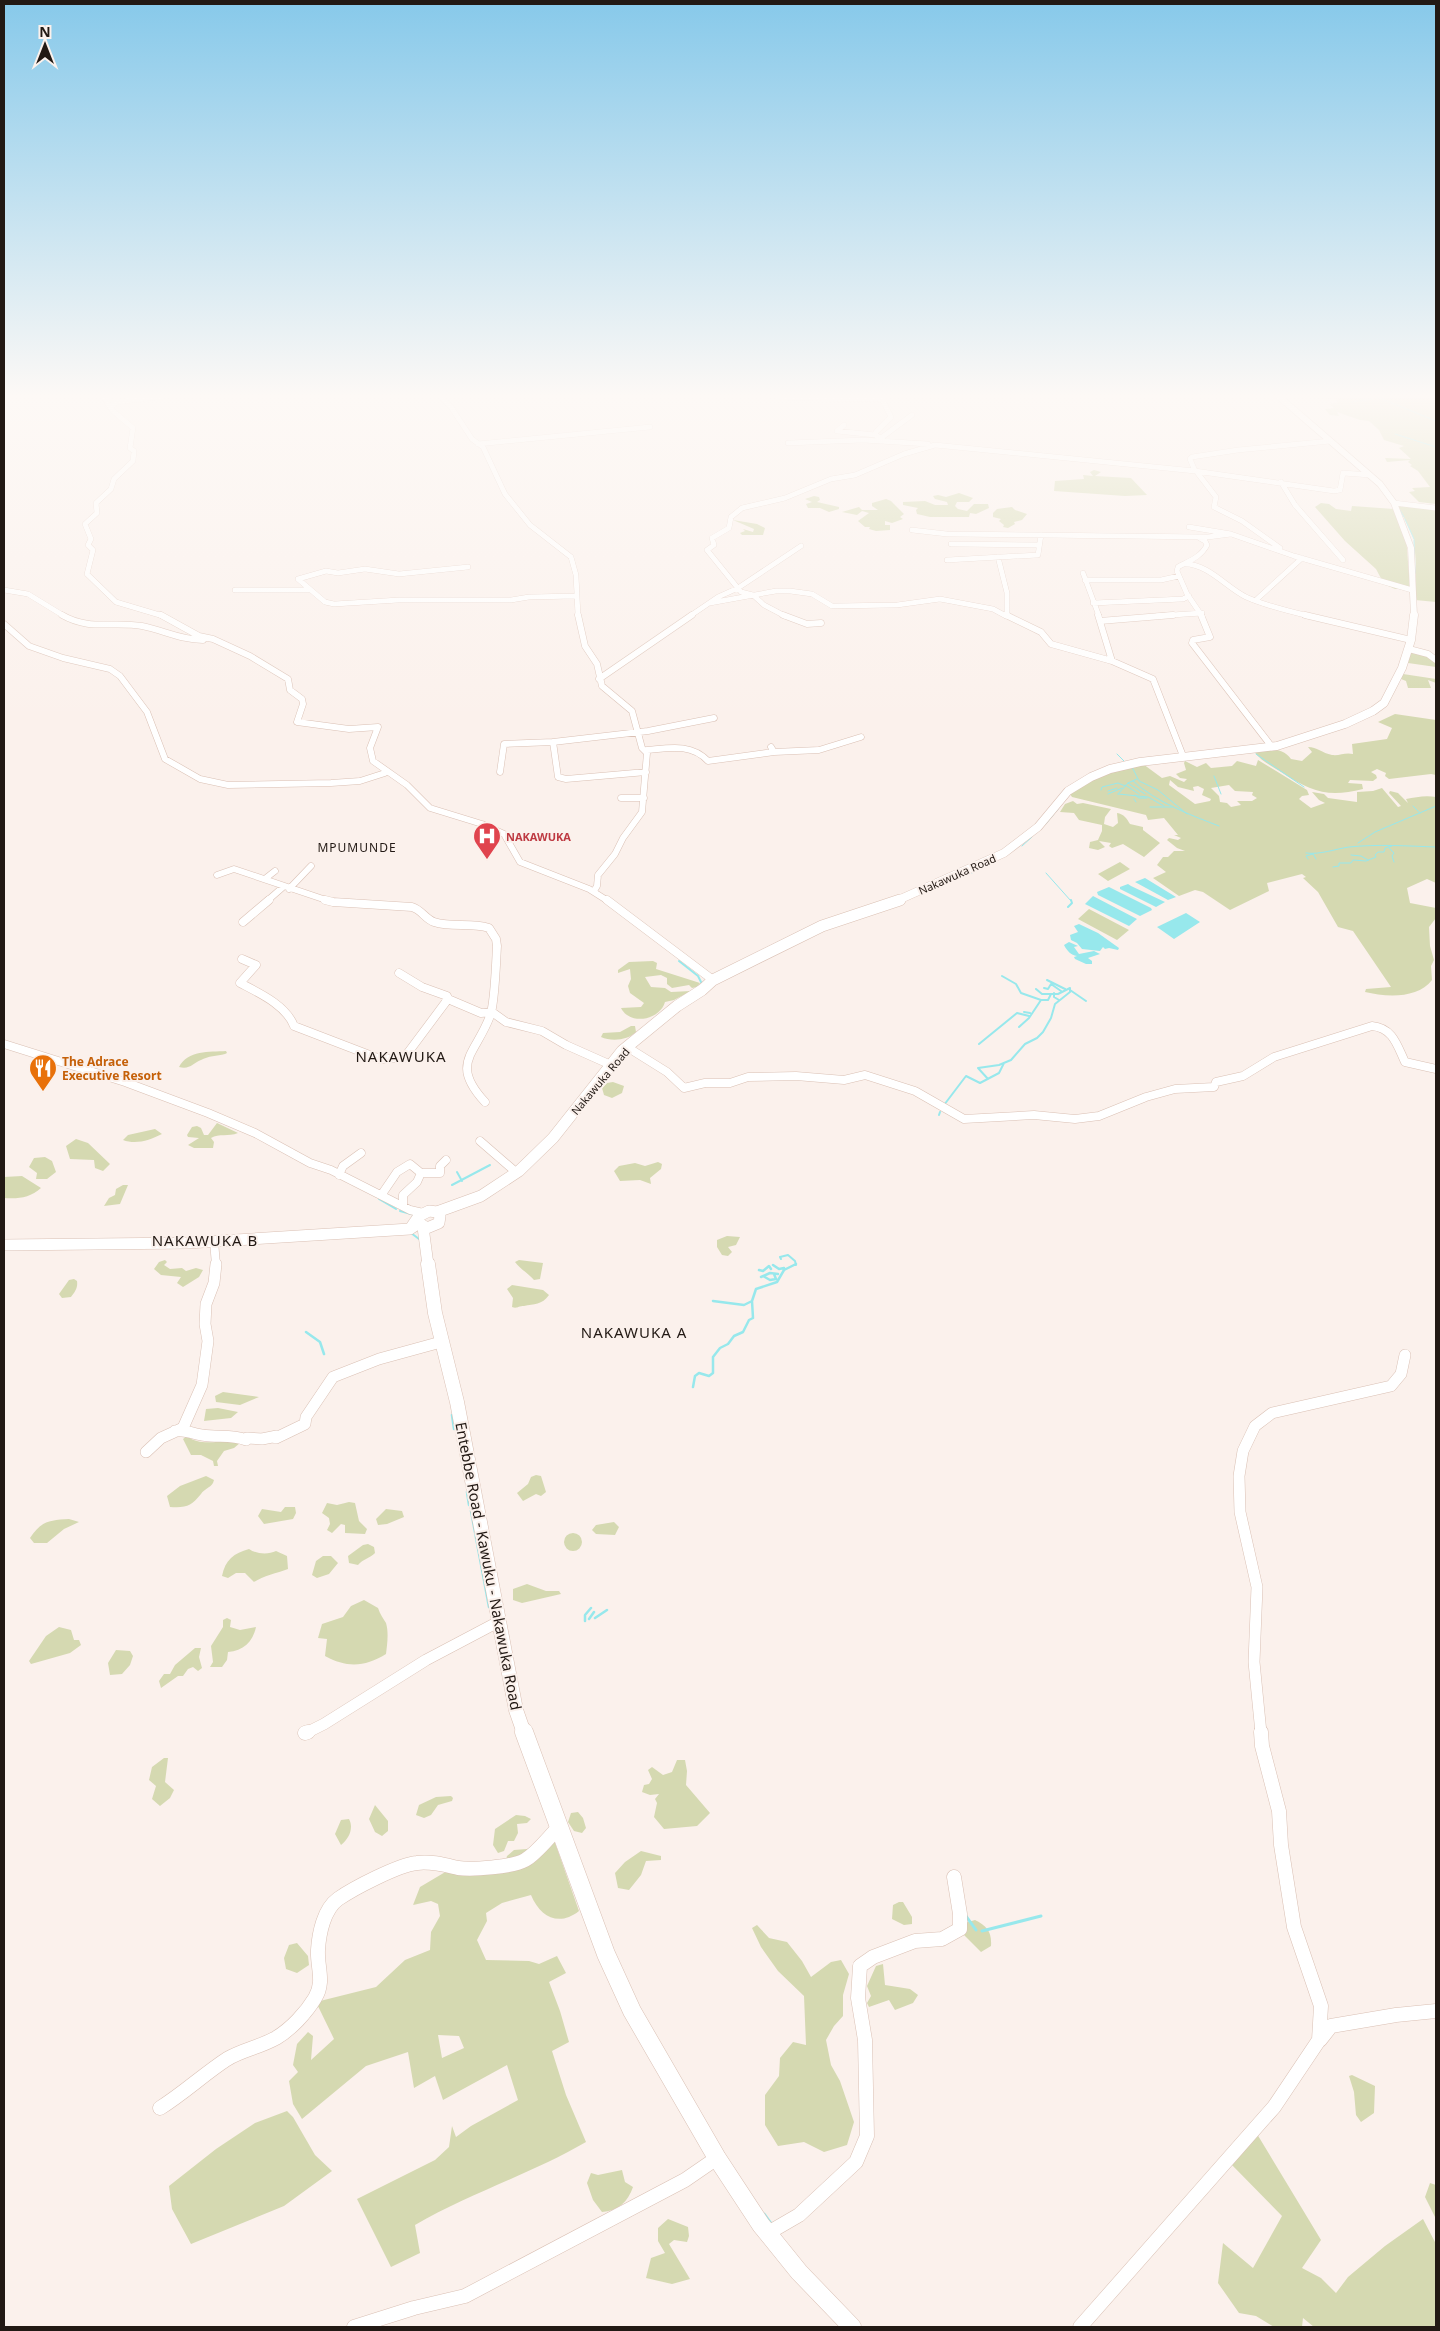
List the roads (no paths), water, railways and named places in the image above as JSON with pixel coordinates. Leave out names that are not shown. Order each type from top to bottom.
[{"type":"main road","name":"Nakawuka Road","points":[[439,1219],[517,1173],[534,1157],[543,1144],[553,1138],[627,1047],[677,1006],[702,990],[713,980],[773,952],[822,926],[906,898],[1004,853],[1038,828],[1068,791],[1091,777],[1122,766],[1183,756],[1272,747],[1339,726],[1378,707],[1394,687],[1410,645],[1414,618],[1411,548],[1394,503]]},
{"type":"main road","points":[[410,1229],[423,1213],[439,1219]]},
{"type":"main road","points":[[4,1245],[109,1245],[214,1241],[410,1229],[419,1223],[423,1227],[432,1228],[439,1219]]},
{"type":"main road","points":[[426,1255],[439,1219]]},
{"type":"main road","name":"Entebbe Road - Kawuku - Nakawuka Road","points":[[423,1227],[441,1342],[457,1402],[516,1710],[606,1954],[632,2011],[717,2158],[768,2233],[799,2272],[852,2327]]},
{"type":"street","points":[[96,503],[96,513],[85,524],[91,539],[88,545],[94,550],[88,564],[87,574],[116,602],[156,613],[199,636],[213,639],[254,658],[288,679],[290,690],[302,699],[303,704],[297,722],[349,729],[378,728],[370,742],[369,750],[372,760],[385,773],[405,783],[429,807],[504,834],[520,862],[594,891],[646,928],[713,980]]},
{"type":"street","points":[[512,503],[530,525],[571,557],[576,575],[576,596],[581,634],[585,646],[597,664],[599,680],[606,691],[619,699],[632,711],[642,748],[647,754]]},
{"type":"street","points":[[765,503],[742,508],[733,514],[731,516],[733,524],[731,527],[712,538],[714,545],[707,550],[741,592],[753,595],[781,616],[806,624],[821,623]]},
{"type":"street","points":[[1215,503],[1214,507],[1255,530],[1281,550]]},
{"type":"street","points":[[1293,503],[1343,560]]},
{"type":"street","points":[[1394,503],[1436,508]]},
{"type":"street","points":[[1189,527],[1233,534],[1302,558],[1412,590]]},
{"type":"street","points":[[912,530],[947,534],[1205,538],[1255,530]]},
{"type":"street","points":[[947,560],[1038,555],[1041,535]]},
{"type":"street","points":[[1205,538],[1207,545],[1198,557],[1178,567],[1178,578],[1188,598],[1202,613],[1210,637],[1193,640],[1192,643],[1227,691],[1272,747]]},
{"type":"street","points":[[952,544],[1038,545]]},
{"type":"street","points":[[599,680],[710,602],[738,588],[801,546]]},
{"type":"street","points":[[998,557],[1007,593],[1006,616]]},
{"type":"street","points":[[1256,600],[1266,588],[1302,558]]},
{"type":"street","points":[[1184,564],[1195,564],[1244,596],[1410,645],[1436,660]]},
{"type":"street","points":[[468,567],[399,574],[365,569],[338,573],[326,571],[298,579],[325,602],[334,604],[398,600],[511,600],[529,597],[576,596]]},
{"type":"street","points":[[1112,662],[1084,576],[1178,578]]},
{"type":"street","points":[[4,590],[31,595],[46,602],[63,616],[80,623],[134,625],[187,639],[200,641],[213,639]]},
{"type":"street","points":[[235,590],[310,590]]},
{"type":"street","points":[[710,602],[776,591],[801,592],[821,598],[832,606],[897,605],[940,599],[993,609],[1041,632],[1051,644],[1112,662],[1153,679],[1183,756]]},
{"type":"street","points":[[1094,603],[1188,598]]},
{"type":"street","points":[[1100,621],[1202,613]]},
{"type":"street","points":[[4,624],[29,646],[63,658],[110,669],[120,676],[147,712],[165,759],[200,779],[228,784],[332,783],[360,781],[385,773]]},
{"type":"street","points":[[500,772],[504,744],[553,742],[639,732],[714,718]]},
{"type":"street","points":[[594,891],[597,886],[598,875],[615,854],[623,838],[642,812],[647,750],[691,747],[703,754],[708,761],[773,750],[804,753],[837,748],[861,737]]},
{"type":"street","points":[[553,742],[558,777],[566,779],[646,772]]},
{"type":"street","points":[[621,798],[644,798]]},
{"type":"street","points":[[244,922],[311,866]]},
{"type":"street","points":[[217,875],[234,869],[266,878],[286,888],[333,902],[412,907],[420,909],[428,918],[435,922],[476,924],[489,928],[496,939],[497,946],[492,1012],[471,1053],[466,1070],[471,1087],[485,1102]]},
{"type":"street","points":[[266,878],[275,871]]},
{"type":"street","points":[[242,959],[256,965],[240,983],[260,993],[289,1015],[294,1026],[380,1059],[403,1058],[448,999]]},
{"type":"street","points":[[400,973],[411,983],[447,996],[448,999],[482,1013],[492,1012],[506,1022],[542,1031],[566,1045],[588,1053],[611,1065]]},
{"type":"street","points":[[627,1047],[667,1072],[684,1088],[705,1083],[730,1083],[748,1077],[796,1076],[844,1080],[865,1076],[892,1082],[916,1091],[955,1115],[974,1119],[1034,1115],[1075,1119],[1099,1116],[1146,1097],[1175,1089],[1214,1087],[1216,1082],[1243,1076],[1274,1057],[1372,1026],[1382,1026],[1389,1031],[1400,1049],[1405,1062],[1436,1069]]},
{"type":"street","points":[[4,1044],[124,1082],[208,1113],[255,1133],[403,1206],[423,1213]]},
{"type":"street","points":[[480,1141],[495,1156],[517,1173]]},
{"type":"street","points":[[339,1175],[343,1166],[361,1152]]},
{"type":"street","points":[[382,1194],[403,1165],[410,1164],[421,1173],[438,1174],[440,1173],[440,1166],[446,1160]]},
{"type":"street","points":[[403,1206],[403,1195],[417,1182],[421,1173]]},
{"type":"street","points":[[146,1452],[161,1438],[182,1428],[202,1385],[208,1341],[205,1324],[206,1302],[214,1283],[216,1263],[214,1241]]},
{"type":"street","points":[[175,1431],[186,1429],[195,1436],[222,1437],[236,1435],[246,1440],[247,1438],[262,1440],[277,1436],[276,1438],[304,1424],[306,1417],[333,1377],[379,1359],[441,1342]]},
{"type":"street","points":[[1320,2040],[1321,2006],[1310,1969],[1294,1927],[1281,1844],[1278,1811],[1262,1746],[1260,1709],[1254,1662],[1257,1587],[1240,1512],[1239,1476],[1243,1451],[1255,1426],[1272,1413],[1391,1386],[1401,1374],[1405,1355]]},
{"type":"street","points":[[305,1733],[339,1715],[426,1660],[498,1622]]},
{"type":"street","points":[[160,2108],[178,2097],[206,2073],[234,2056],[276,2038],[296,2022],[315,1998],[321,1985],[318,1950],[321,1930],[329,1906],[339,1898],[398,1868],[417,1863],[444,1864],[460,1868],[498,1866],[525,1860],[558,1828]]},
{"type":"street","points":[[768,2233],[799,2215],[856,2162],[867,2136],[865,2040],[858,1998],[860,1966],[872,1957],[915,1941],[942,1939],[960,1929],[960,1914],[954,1877]]},
{"type":"street","points":[[1080,2327],[1274,2107],[1331,2026],[1396,2015],[1436,2011]]},
{"type":"street","points":[[354,2327],[414,2308],[465,2296],[685,2180],[717,2158]]},
{"type":"water","points":[[1145,878],[1176,897],[1168,900],[1135,882]]},
{"type":"water","points":[[1128,884],[1165,902],[1156,907],[1120,889],[1120,887]]},
{"type":"water","points":[[1109,887],[1152,910],[1140,916],[1098,895],[1097,892]]},
{"type":"water","points":[[1093,896],[1137,919],[1129,926],[1085,904]]},
{"type":"water","points":[[1186,913],[1200,922],[1174,939],[1157,927]]},
{"type":"water","points":[[1079,924],[1098,933],[1119,948],[1118,950],[1105,949],[1103,947],[1100,951],[1082,949],[1071,940],[1070,935],[1078,932],[1074,926]]},
{"type":"water","points":[[1069,942],[1078,946],[1074,947],[1079,954],[1094,951],[1100,954],[1088,958],[1092,961],[1092,964],[1086,964],[1075,959],[1074,957],[1077,956],[1071,954],[1066,949],[1064,945]]},
{"type":"waterway","points":[[1400,510],[1404,517]]},
{"type":"waterway","points":[[1405,519],[1414,539]]},
{"type":"waterway","points":[[1414,540],[1415,573]]},
{"type":"waterway","points":[[1117,754],[1126,763]]},
{"type":"waterway","points":[[1256,754],[1304,787]]},
{"type":"waterway","points":[[1132,767],[1139,781],[1158,790],[1184,812]]},
{"type":"waterway","points":[[1214,776],[1221,794]]},
{"type":"waterway","points":[[1128,783],[1137,779]]},
{"type":"waterway","points":[[1133,781],[1163,802],[1184,812]]},
{"type":"waterway","points":[[1101,790],[1102,787],[1118,783],[1125,786]]},
{"type":"waterway","points":[[1128,783],[1145,794]]},
{"type":"waterway","points":[[1126,785],[1139,794]]},
{"type":"waterway","points":[[1126,785],[1118,794],[1136,796]]},
{"type":"waterway","points":[[1108,791],[1117,788]]},
{"type":"waterway","points":[[1108,794],[1122,788]]},
{"type":"waterway","points":[[1136,796],[1148,797],[1164,806]]},
{"type":"waterway","points":[[1136,796],[1139,798],[1147,798]]},
{"type":"waterway","points":[[1413,806],[1420,813]]},
{"type":"waterway","points":[[1420,813],[1436,806]]},
{"type":"waterway","points":[[1150,807],[1172,807]]},
{"type":"waterway","points":[[1045,825],[1059,808]]},
{"type":"waterway","points":[[1184,812],[1219,826]]},
{"type":"waterway","points":[[1358,843],[1375,832],[1420,813]]},
{"type":"waterway","points":[[1022,846],[1032,837]]},
{"type":"waterway","points":[[1306,853],[1328,852],[1349,847],[1392,846]]},
{"type":"waterway","points":[[1333,867],[1339,866],[1339,863],[1351,863],[1353,860],[1366,861],[1376,857],[1375,855],[1378,852],[1384,852],[1385,848],[1392,846]]},
{"type":"waterway","points":[[1392,846],[1436,847]]},
{"type":"waterway","points":[[1389,848],[1394,853],[1392,856],[1394,862]]},
{"type":"waterway","points":[[1308,859],[1306,856],[1313,854],[1316,859]]},
{"type":"waterway","points":[[1351,855],[1361,856],[1368,860]]},
{"type":"waterway","points":[[972,873],[989,864]]},
{"type":"waterway","points":[[1046,873],[1071,901]]},
{"type":"waterway","points":[[962,877],[966,875]]},
{"type":"waterway","points":[[1068,907],[1072,903],[1071,900]]},
{"type":"waterway","points":[[679,961],[698,976],[702,984]]},
{"type":"waterway","points":[[1002,976],[1016,984],[1021,993],[1041,1000]]},
{"type":"waterway","points":[[1047,980],[1065,989]]},
{"type":"waterway","points":[[1044,988],[1048,989],[1051,984],[1061,991]]},
{"type":"waterway","points":[[1054,994],[1070,988],[1070,990]]},
{"type":"waterway","points":[[1036,989],[1042,994],[1051,994]]},
{"type":"waterway","points":[[988,1079],[978,1068],[999,1065],[1011,1060],[1025,1044],[1037,1038],[1051,1018],[1055,1004],[1070,990]]},
{"type":"waterway","points":[[1070,990],[1086,1001]]},
{"type":"waterway","points":[[1041,1000],[1048,1000],[1051,994]]},
{"type":"waterway","points":[[1054,994],[1054,997],[1059,1000]]},
{"type":"waterway","points":[[1019,1027],[1029,1018],[1041,1000]]},
{"type":"waterway","points":[[1024,1012],[1030,1013]]},
{"type":"waterway","points":[[979,1044],[1017,1013],[1029,1016]]},
{"type":"waterway","points":[[988,1079],[999,1073],[1004,1063]]},
{"type":"waterway","points":[[944,1105],[966,1076],[980,1083],[988,1079]]},
{"type":"waterway","points":[[461,1180],[490,1165]]},
{"type":"waterway","points":[[457,1172],[461,1180]]},
{"type":"waterway","points":[[452,1185],[461,1180]]},
{"type":"waterway","points":[[379,1199],[396,1209]]},
{"type":"waterway","points":[[400,1211],[415,1215]]},
{"type":"waterway","points":[[411,1233],[419,1239]]},
{"type":"waterway","points":[[781,1259],[780,1257],[788,1255],[796,1264]]},
{"type":"waterway","points":[[773,1265],[779,1269],[784,1268]]},
{"type":"waterway","points":[[752,1301],[756,1289],[777,1282],[784,1270],[794,1265]]},
{"type":"waterway","points":[[759,1270],[763,1271],[769,1266],[771,1269]]},
{"type":"waterway","points":[[763,1276],[770,1273],[778,1274]]},
{"type":"waterway","points":[[763,1276],[770,1280],[776,1279],[774,1274]]},
{"type":"waterway","points":[[713,1301],[744,1305],[752,1301]]},
{"type":"waterway","points":[[693,1387],[695,1376],[699,1373],[709,1376],[713,1373],[713,1357],[734,1336],[743,1332],[749,1320],[753,1318],[752,1301]]},
{"type":"waterway","points":[[306,1332],[320,1342],[324,1354]]},
{"type":"waterway","points":[[452,1415],[454,1429]]},
{"type":"waterway","points":[[467,1492],[469,1505]]},
{"type":"waterway","points":[[471,1511],[489,1607]]},
{"type":"waterway","points":[[585,1621],[585,1615],[591,1608]]},
{"type":"waterway","points":[[595,1618],[607,1610]]},
{"type":"waterway","points":[[589,1619],[594,1612]]},
{"type":"waterway","points":[[966,1916],[976,1930]]},
{"type":"waterway","points":[[982,1931],[1041,1916]]},
{"type":"waterway","points":[[764,2214],[772,2225]]},
{"type":"place","name":"NAKAWUKA","points":[[487,860]]},
{"type":"place","name":"The Adrace Executive Resort","points":[[43,1092]]},
{"type":"district","name":"MPUMUNDE","points":[[357,847]]},
{"type":"district","name":"NAKAWUKA","points":[[401,1056]]},
{"type":"district","name":"NAKAWUKA B","points":[[205,1240]]},
{"type":"district","name":"NAKAWUKA A","points":[[634,1332]]}]
